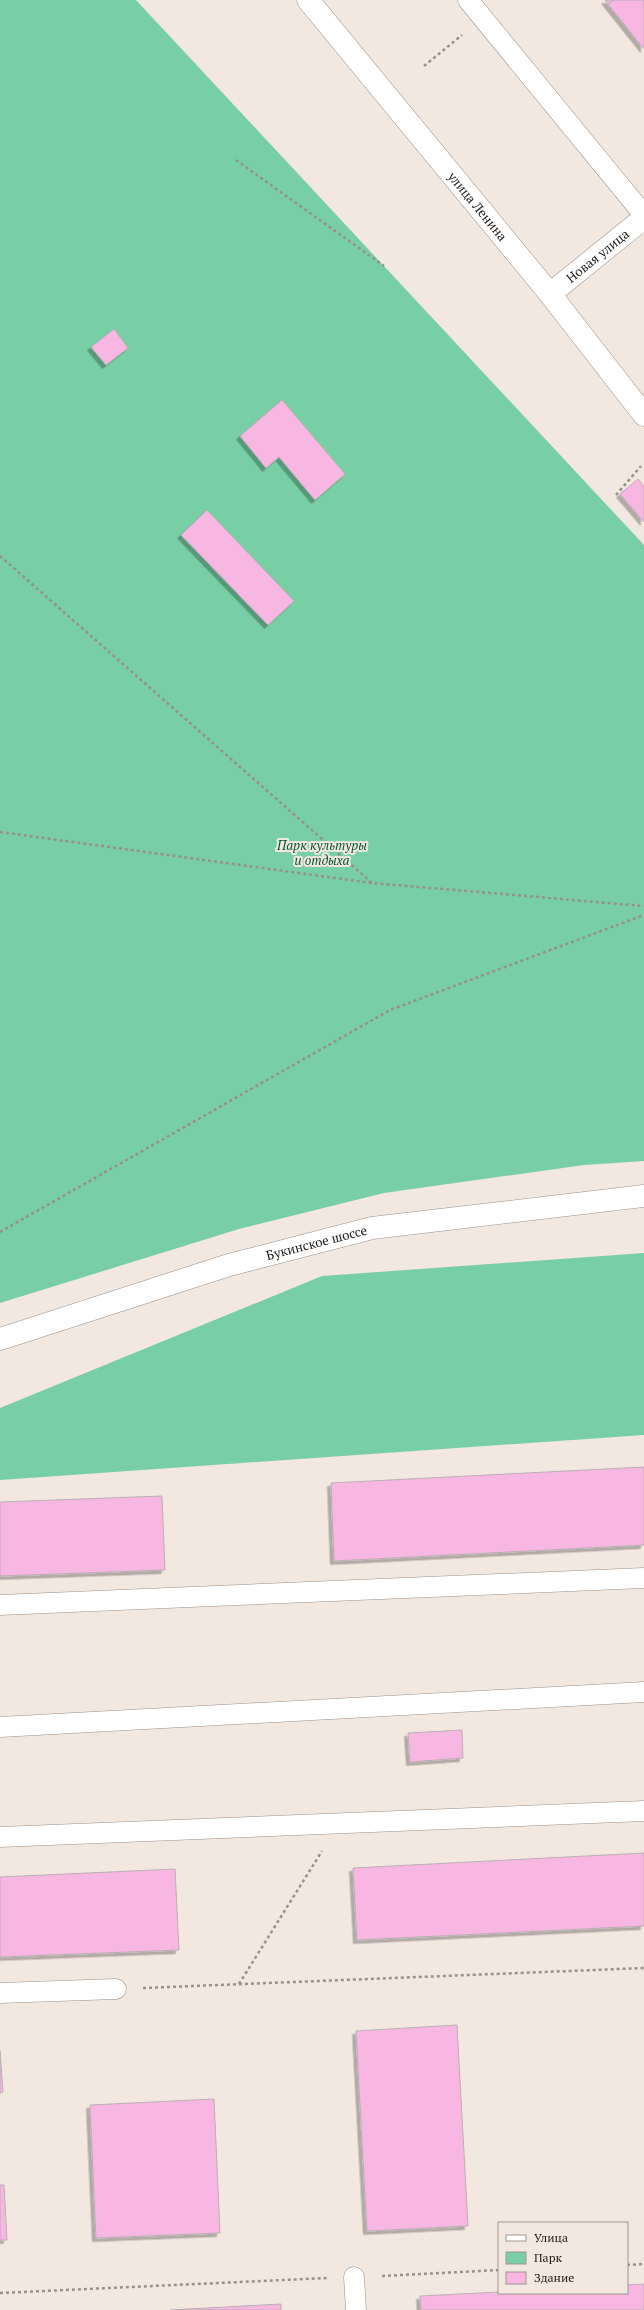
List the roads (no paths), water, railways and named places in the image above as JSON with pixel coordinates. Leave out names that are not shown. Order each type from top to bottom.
[{"type":"street","name":"улица Ленина","points":[[308,0],[550,294],[644,415]]},
{"type":"street","name":"Новая улица","points":[[550,294],[644,218]]},
{"type":"street","name":"Букинское шоссе","points":[[0,1339],[229,1265],[372,1228],[644,1196]]},
{"type":"lane","points":[[468,0],[644,215]]},
{"type":"lane","points":[[0,1605],[644,1578]]},
{"type":"lane","points":[[0,1727],[644,1692]]},
{"type":"lane","points":[[0,1837],[644,1811]]},
{"type":"lane","points":[[0,1993],[116,1989]]},
{"type":"lane","points":[[354,2277],[356,2310]]},
{"type":"park label","name":"Парк культуры и отдыха","points":[[322,852]]}]
